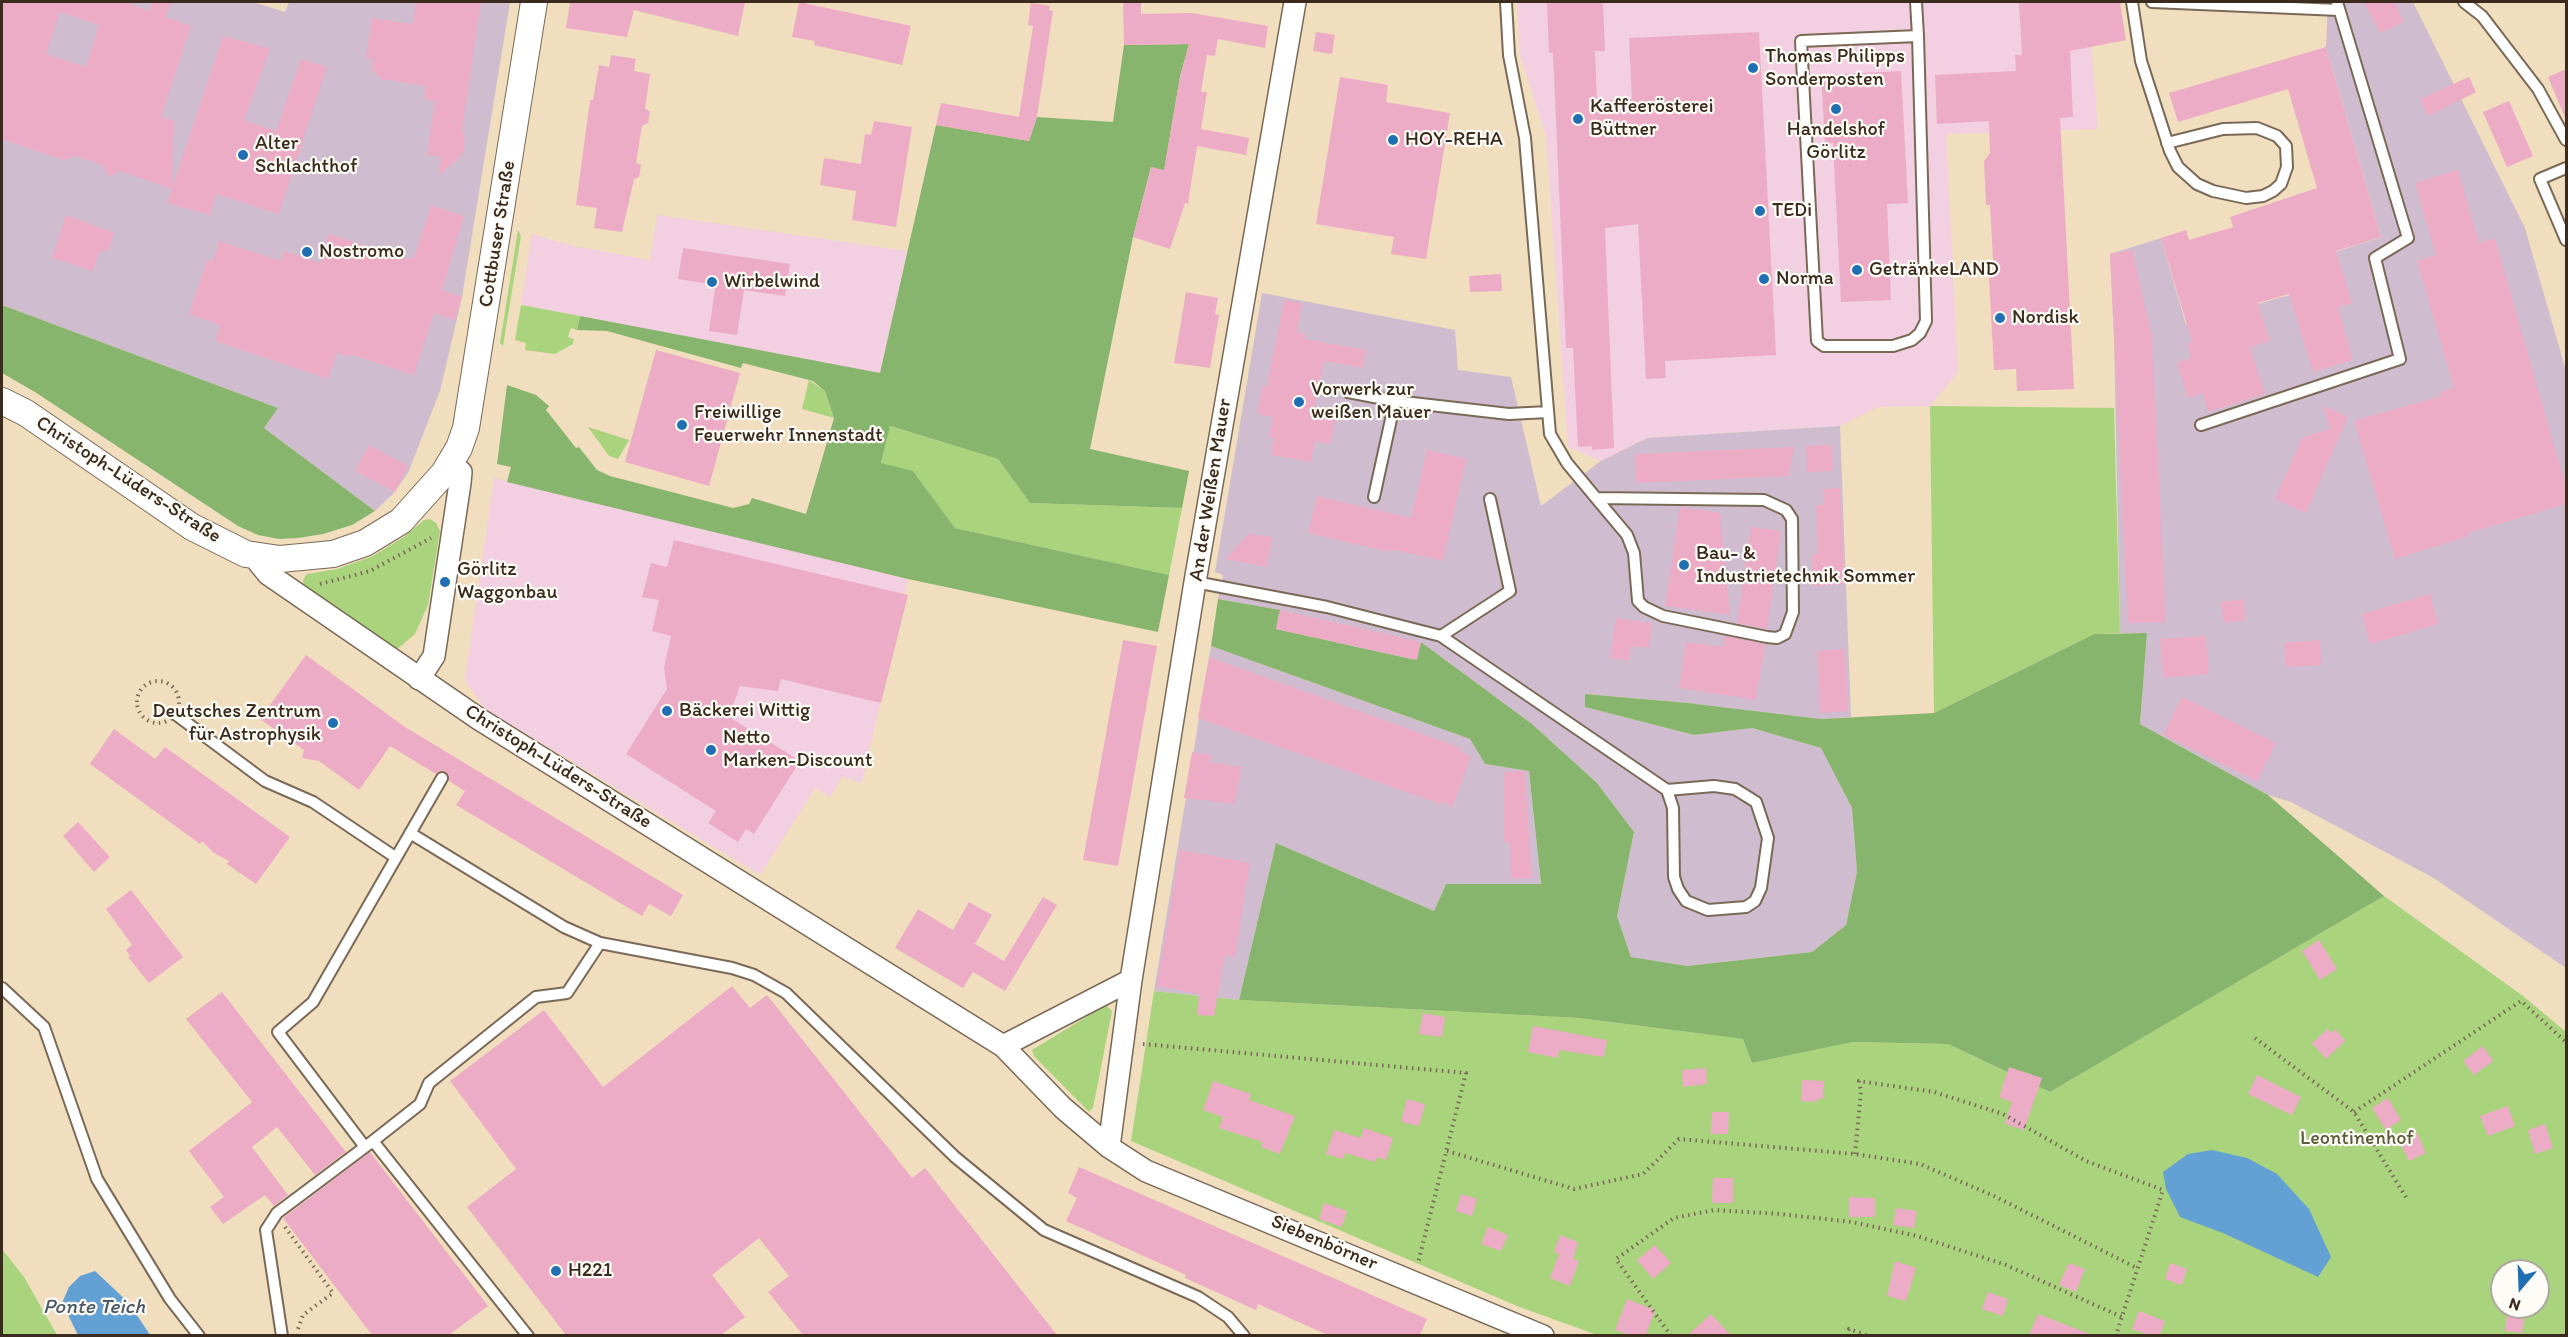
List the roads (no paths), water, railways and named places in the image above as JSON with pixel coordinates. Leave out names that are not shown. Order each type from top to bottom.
[{"type":"street","name":"Cottbuser Straße","points":[[259,557],[301,559],[333,554],[383,534],[416,507],[451,463],[459,448],[471,406],[534,2]]},
{"type":"street","name":"An der Weißen Mauer","points":[[1108,1147],[1131,980],[1196,582],[1295,2]]},
{"type":"street","name":"Christoph-Lüders-Straße","points":[[2,401],[26,413],[192,526],[231,548],[259,557],[259,563],[268,574],[478,719],[1003,1046],[1063,1107],[1108,1147]]},
{"type":"street","points":[[419,679],[434,656],[460,483],[460,471],[451,463]]},
{"type":"street","points":[[1003,1046],[1131,980]]},
{"type":"street","name":"Siebenbörner","points":[[1108,1147],[1146,1171],[1543,1335]]},
{"type":"lane","points":[[1506,2],[1509,55],[1525,138],[1550,434],[1567,463],[1596,498],[1627,535],[1634,553],[1638,601],[1644,607],[1663,616],[1767,637],[1777,638],[1785,634],[1793,612],[1792,519],[1786,510],[1764,500],[1596,498]]},
{"type":"lane","points":[[1916,2],[1918,36],[1926,321],[1920,333],[1912,340],[1893,346],[1832,347],[1817,341],[1801,41],[1918,36]]},
{"type":"lane","points":[[2132,2],[2141,61],[2168,143],[2178,167],[2197,184],[2231,196],[2246,198],[2263,196],[2281,184],[2287,167],[2286,146],[2277,136],[2257,128],[2223,129],[2168,143]]},
{"type":"lane","points":[[2152,2],[2338,6],[2408,238],[2374,258],[2400,359],[2201,425]]},
{"type":"lane","points":[[2464,2],[2482,16],[2538,88],[2566,140]]},
{"type":"lane","points":[[2566,168],[2540,179],[2566,240]]},
{"type":"lane","points":[[1348,392],[1395,401],[1509,414],[1548,411]]},
{"type":"lane","points":[[1374,497],[1395,401]]},
{"type":"lane","points":[[1441,636],[1510,591],[1490,499]]},
{"type":"lane","points":[[1196,582],[1327,607],[1441,636],[1667,789],[1714,786],[1735,789],[1756,802],[1767,838],[1761,888],[1755,901],[1746,908],[1708,910],[1686,901],[1678,889],[1674,877],[1673,808],[1667,789]]},
{"type":"lane","points":[[176,714],[265,781],[313,802],[395,857]]},
{"type":"lane","points":[[442,778],[313,1002],[278,1032],[528,1335]]},
{"type":"lane","points":[[410,833],[564,927],[600,943],[732,968],[754,975],[786,993],[955,1157],[1036,1224],[1065,1241],[1198,1297],[1228,1317],[1244,1335]]},
{"type":"lane","points":[[282,1335],[266,1230],[276,1214],[420,1104],[429,1083],[536,997],[567,993],[600,943]]},
{"type":"lane","points":[[2,988],[44,1027],[97,1179],[170,1299],[199,1335]]},
{"type":"water","points":[[2212,1150],[2247,1158],[2277,1174],[2309,1209],[2331,1257],[2318,1277],[2223,1233],[2180,1217],[2166,1189],[2163,1172],[2188,1154]]},
{"type":"water","name":"Ponte Teich","points":[[95,1271],[129,1303],[150,1335],[78,1335],[62,1303],[69,1287],[80,1276]]},
{"type":"place","name":"Thomas Philipps Sonderposten","points":[[1753,68]]},
{"type":"place","name":"Handelshof Görlitz","points":[[1836,109]]},
{"type":"place","name":"Kaffeerösterei Büttner","points":[[1578,119]]},
{"type":"place","name":"HOY-REHA","points":[[1393,140]]},
{"type":"place","name":"Alter Schlachthof","points":[[243,155]]},
{"type":"place","name":"TEDi","points":[[1760,211]]},
{"type":"place","name":"Nostromo","points":[[307,252]]},
{"type":"place","name":"GetränkeLAND","points":[[1857,270]]},
{"type":"place","name":"Norma","points":[[1764,279]]},
{"type":"place","name":"Wirbelwind","points":[[712,282]]},
{"type":"place","name":"Nordisk","points":[[2000,318]]},
{"type":"place","name":"Vorwerk zur weißen Mauer","points":[[1299,402]]},
{"type":"place","name":"Freiwillige Feuerwehr Innenstadt","points":[[682,425]]},
{"type":"place","name":"Bau- & Industrietechnik Sommer","points":[[1684,565]]},
{"type":"place","name":"Görlitz Waggonbau","points":[[445,582]]},
{"type":"place","name":"Bäckerei Wittig","points":[[667,711]]},
{"type":"place","name":"Deutsches Zentrum für Astrophysik","points":[[333,723]]},
{"type":"place","name":"Netto Marken-Discount","points":[[711,750]]},
{"type":"place","name":"H221","points":[[556,1271]]},
{"type":"park label","name":"Leontinenhof","points":[[2357,1139]]}]
